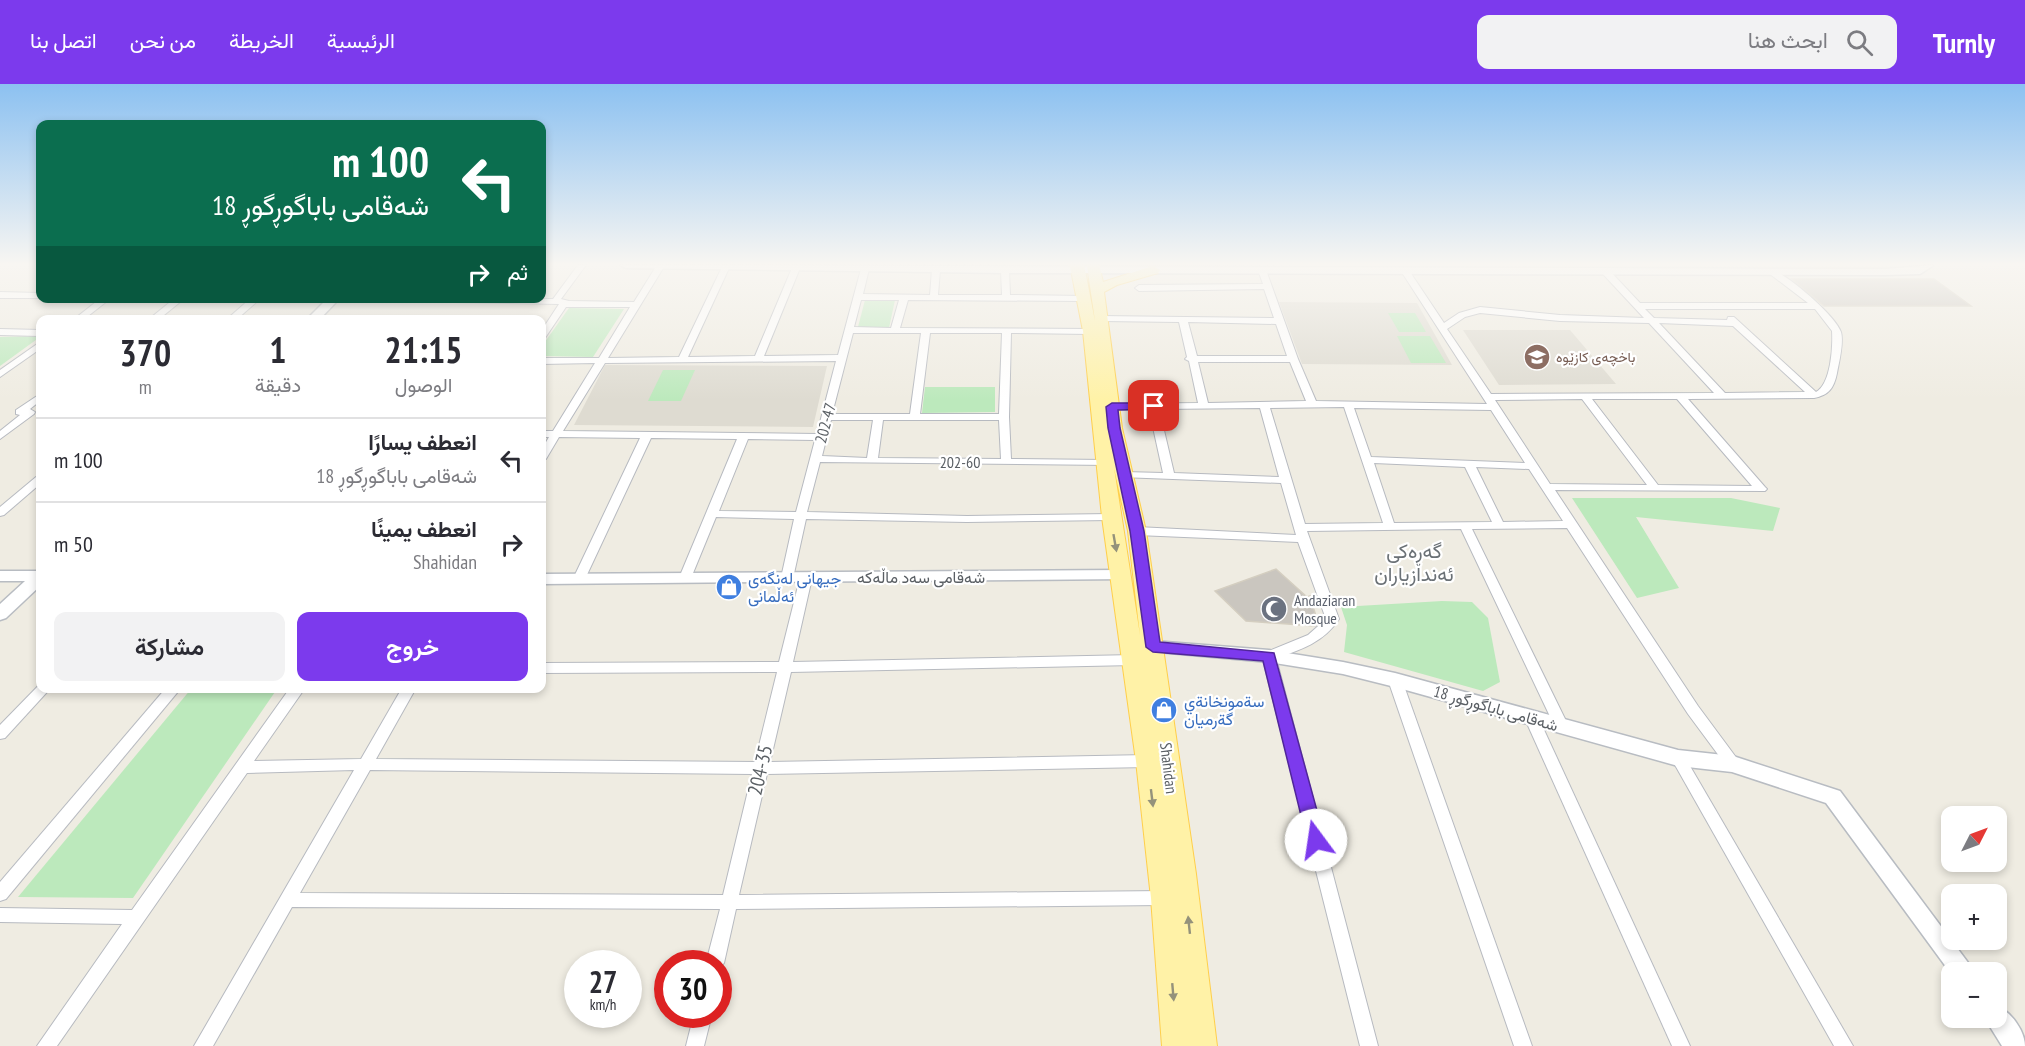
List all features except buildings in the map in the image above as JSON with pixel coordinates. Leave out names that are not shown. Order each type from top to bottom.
[{"type":"main road","name":"Shahidan","points":[[1093,310],[1109,421],[1137,531],[1202,1046]]},
{"type":"main road","points":[[1109,421],[1105,463],[1110,517],[1148,761],[1164,898],[1177,1046]]},
{"type":"main road","name":"شەقامی سەد ماڵەکە","points":[[546,579],[1120,575]]},
{"type":"main road","points":[[0,576],[36,576]]},
{"type":"main road","points":[[0,614],[36,580]]},
{"type":"main road","name":"شەقامی باباگوڕگوڕ 18","points":[[1153,647],[1269,656],[1343,668],[1395,680],[1678,758],[1733,764],[1833,796],[1956,962]]},
{"type":"main road","points":[[2004,1028],[2017,1046]]},
{"type":"street","points":[[546,329],[556,310]]},
{"type":"street","points":[[546,449],[633,310]]},
{"type":"street","points":[[682,360],[705,310]]},
{"type":"street","points":[[758,359],[779,310]]},
{"type":"street","name":"202-47","points":[[787,578],[801,514],[854,310]]},
{"type":"street","points":[[895,331],[901,310]]},
{"type":"street","points":[[1275,310],[1312,404]]},
{"type":"street","points":[[1430,310],[1693,710],[1733,764]]},
{"type":"street","points":[[1442,328],[1462,315],[1480,310],[1560,318],[1735,323]]},
{"type":"street","points":[[1640,310],[1722,395]]},
{"type":"street","points":[[1720,310],[1815,395]]},
{"type":"street","points":[[1109,421],[1154,406],[1491,402],[1584,396],[1815,395],[1829,387],[1837,336],[1833,325],[1820,310]]},
{"type":"street","points":[[849,330],[1007,332],[1182,320],[1279,321]]},
{"type":"street","points":[[1182,320],[1204,406]]},
{"type":"street","points":[[0,332],[36,333]]},
{"type":"street","points":[[915,416],[927,332]]},
{"type":"street","points":[[1006,462],[1004,417],[1007,332]]},
{"type":"street","points":[[0,374],[36,348]]},
{"type":"street","points":[[546,361],[842,358]]},
{"type":"street","points":[[1190,358],[1293,359]]},
{"type":"street","points":[[1547,487],[1761,489],[1679,395]]},
{"type":"street","points":[[1584,396],[1655,488]]},
{"type":"street","points":[[35,412],[20,412],[36,400]]},
{"type":"street","points":[[1348,404],[1390,527]]},
{"type":"street","points":[[1264,405],[1302,534],[1333,619],[1326,629],[1312,639],[1269,656],[1369,1046]]},
{"type":"street","points":[[1154,406],[1169,477]]},
{"type":"street","points":[[0,436],[35,412]]},
{"type":"street","points":[[826,417],[1004,417]]},
{"type":"street","points":[[872,461],[878,417]]},
{"type":"street","points":[[0,424],[16,424]]},
{"type":"street","points":[[546,434],[821,437]]},
{"type":"street","points":[[579,579],[647,435]]},
{"type":"street","points":[[685,578],[744,436]]},
{"type":"street","name":"202-60","points":[[815,459],[1105,463]]},
{"type":"street","points":[[1367,460],[1533,466]]},
{"type":"street","points":[[1469,464],[1498,525]]},
{"type":"street","points":[[1124,476],[1287,480]]},
{"type":"street","points":[[0,513],[36,482]]},
{"type":"street","points":[[711,514],[967,519],[1110,517]]},
{"type":"street","points":[[1137,531],[1302,534],[1390,527],[1572,524]]},
{"type":"street","points":[[1465,526],[1562,727]]},
{"type":"street","name":"204-35","points":[[718,950],[806,578]]},
{"type":"street","points":[[546,668],[785,667],[1134,660]]},
{"type":"street","points":[[1395,680],[1523,1046]]},
{"type":"street","points":[[0,734],[38,693]]},
{"type":"street","points":[[0,894],[170,693]]},
{"type":"street","points":[[46,1046],[294,693]]},
{"type":"street","points":[[203,1046],[406,693]]},
{"type":"street","points":[[1532,719],[1681,1046]]},
{"type":"street","points":[[1678,758],[1844,1046]]},
{"type":"street","points":[[242,767],[366,764],[761,768],[1148,761]]},
{"type":"street","points":[[287,900],[729,902],[1164,898]]},
{"type":"street","points":[[0,915],[135,917]]},
{"type":"street","points":[[695,1046],[699,1028]]},
{"type":"shaded area","points":[[1282,310],[1421,310],[1452,365],[1302,364]]},
{"type":"shaded area","name":"باخچەی کازێوە","points":[[1463,330],[1570,330],[1616,384],[1499,385]]},
{"type":"shaded area","points":[[605,365],[827,366],[813,427],[574,425]]},
{"type":"green space","points":[[568,310],[623,310],[593,357],[546,356],[546,340]]},
{"type":"green space","points":[[862,310],[893,310],[889,328],[858,327]]},
{"type":"green space","points":[[1388,313],[1415,313],[1426,332],[1399,332]]},
{"type":"green space","points":[[36,336],[36,340],[0,366],[0,337]]},
{"type":"green space","points":[[1397,336],[1430,336],[1446,363],[1411,363]]},
{"type":"green space","points":[[663,370],[695,370],[681,401],[648,401]]},
{"type":"green space","points":[[925,387],[995,387],[995,412],[922,413]]},
{"type":"green space","points":[[1572,498],[1731,498],[1780,508],[1773,531],[1636,517],[1679,588],[1637,598]]},
{"type":"green space","points":[[1442,601],[1472,602],[1488,618],[1500,682],[1483,691],[1344,652],[1347,625],[1341,607]]},
{"type":"green space","points":[[188,693],[274,693],[133,898],[18,897]]},
{"type":"place","name":"باخچەی کازێوە","points":[[1537,357]]},
{"type":"place","name":"جیهانی لەنگەی ئەڵمانی","points":[[729,587]]},
{"type":"place","name":"Andaziaran Mosque","points":[[1274,609]]},
{"type":"place","name":"سةمونخانةي گةرميان","points":[[1164,710]]},
{"type":"district","name":"گەڕەکی ئەندازیاران","points":[[1414,562]]},
{"type":"route","points":[[1154,406],[1112,407],[1114,428],[1137,531],[1153,647],[1269,656],[1316,840]]}]
